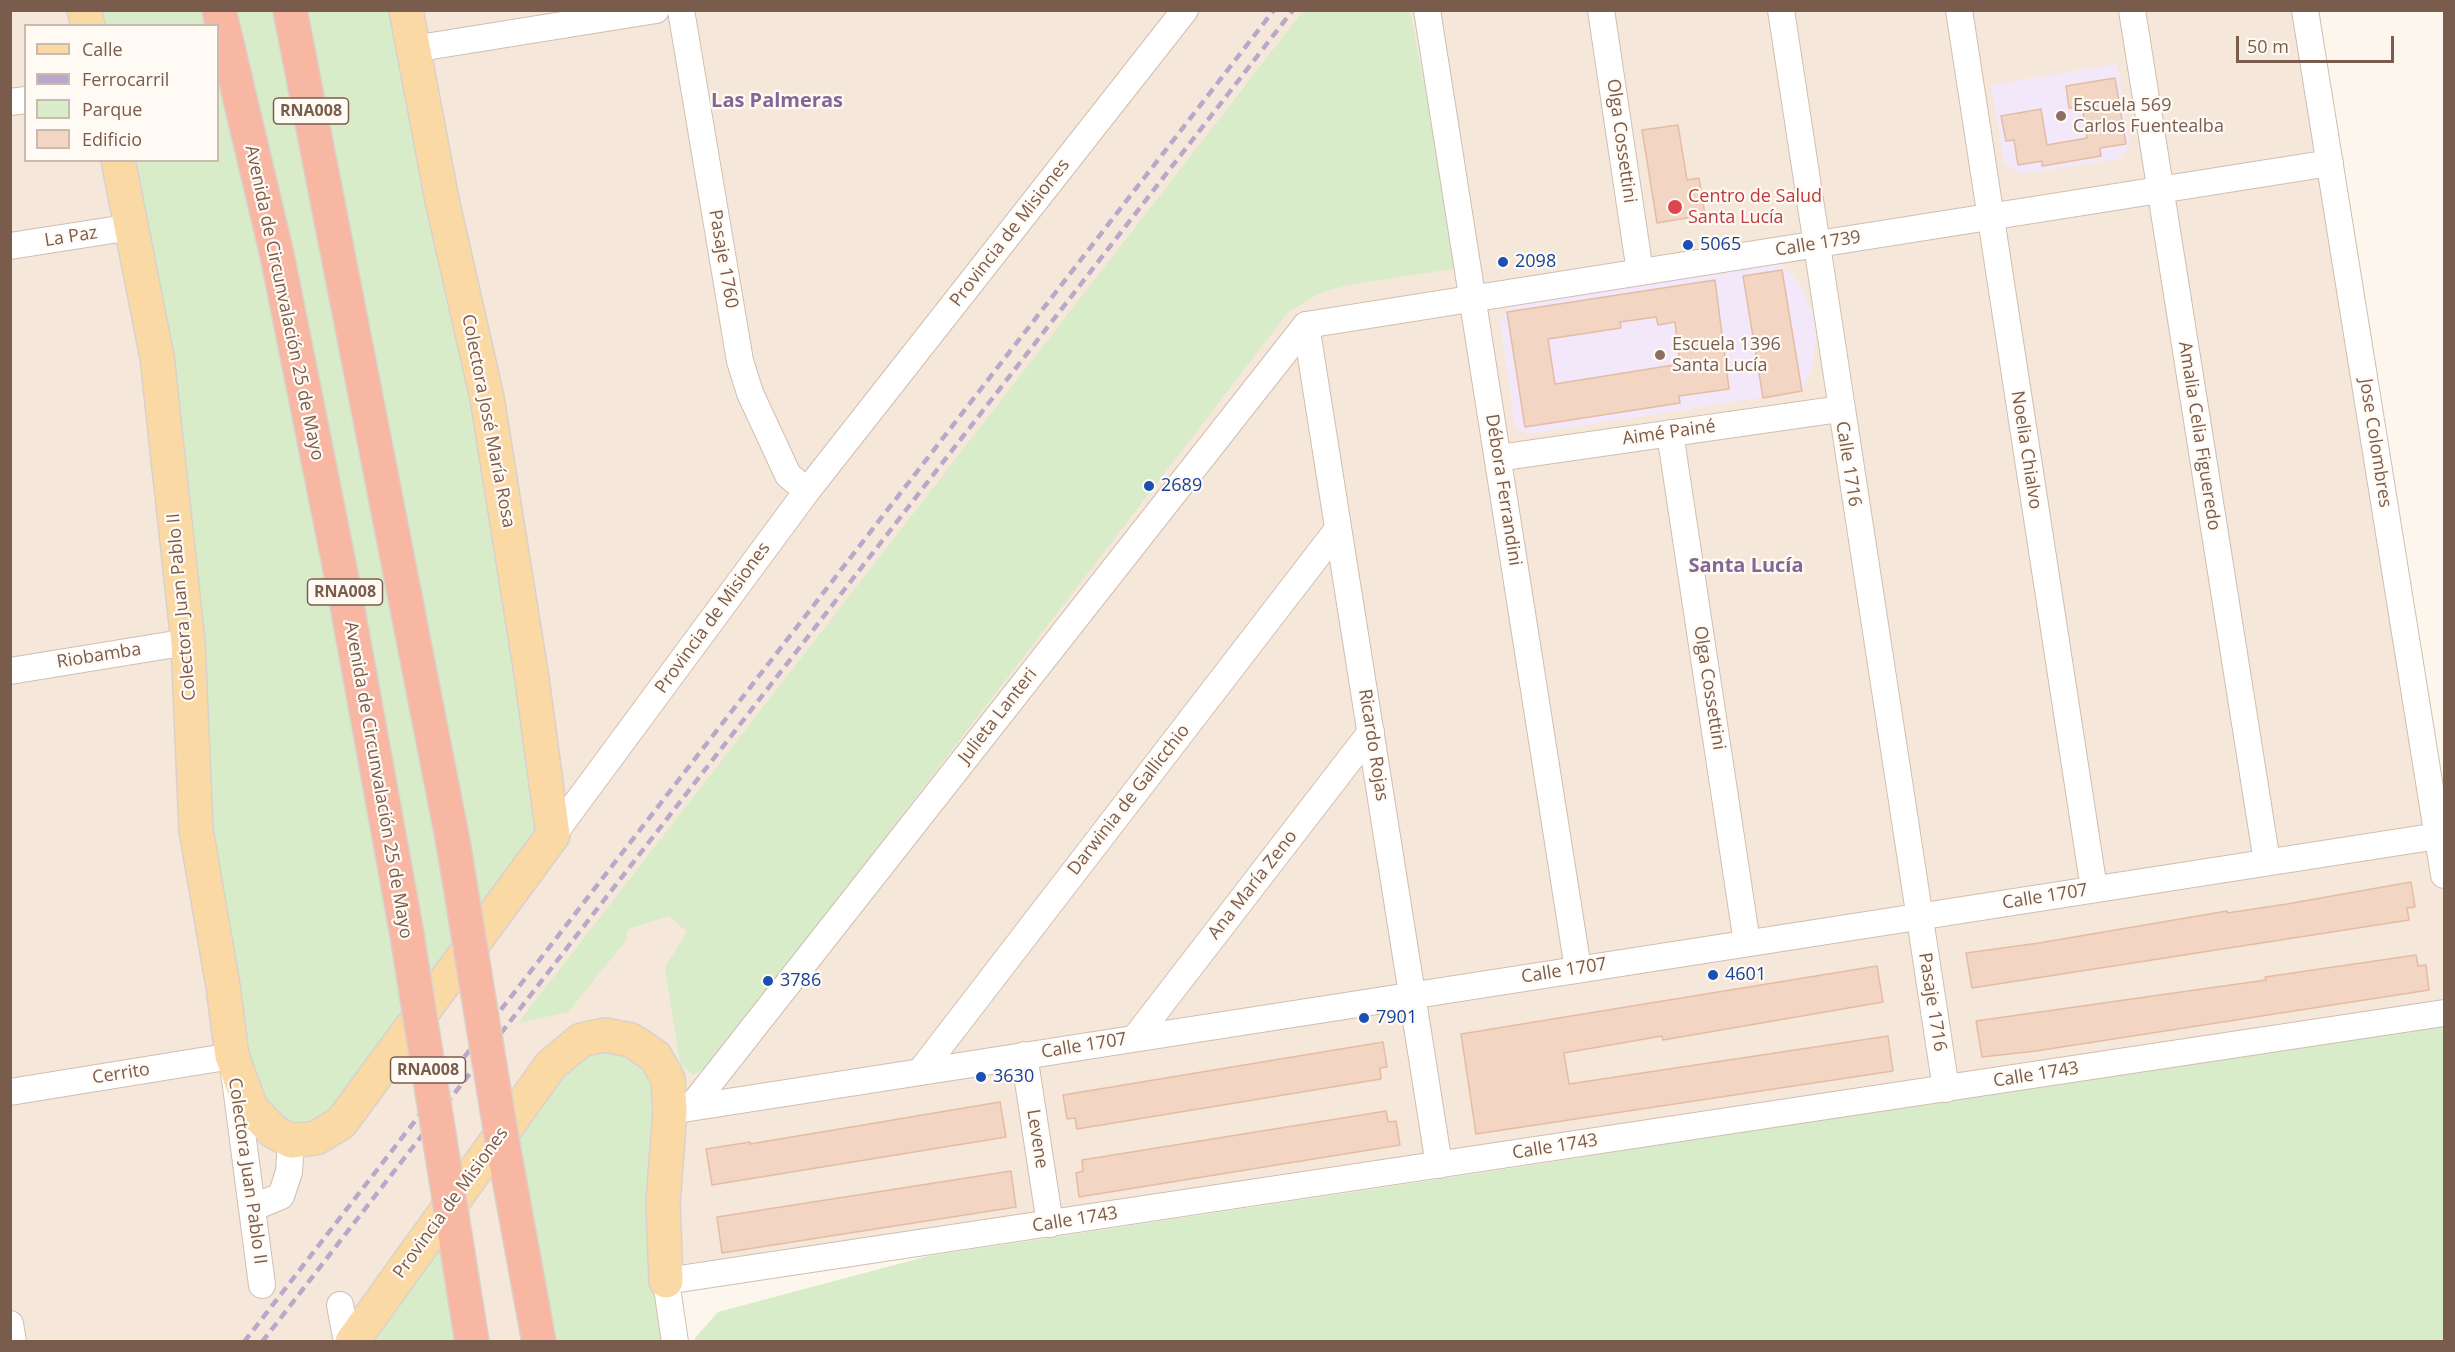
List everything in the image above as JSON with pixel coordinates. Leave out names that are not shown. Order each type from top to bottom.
[{"type":"highway","name":"Avenida de Circunvalación 25 de Mayo","points":[[219,10],[277,255],[385,806],[472,1341]]},
{"type":"highway","name":"RNA008","points":[[290,10],[453,842],[513,1204],[539,1341]]},
{"type":"highway","points":[[219,26],[227,47]]},
{"type":"main road","name":"Colectora José María Rosa","points":[[406,10],[442,200],[487,398],[532,679],[553,835]]},
{"type":"main road","name":"Colectora Juan Pablo II","points":[[118,162],[157,357],[188,642],[196,831],[223,986],[232,1056],[251,1108],[273,1131],[291,1141]]},
{"type":"main road","name":"Provincia de Misiones","points":[[291,1141],[316,1138],[341,1123],[553,835]]},
{"type":"main road","name":"Provincia de Misiones","points":[[352,1341],[551,1065],[581,1040],[605,1035],[631,1040],[655,1056],[668,1079],[680,1109]]},
{"type":"main road","points":[[666,1281],[663,1203],[680,1109]]},
{"type":"street","points":[[413,49],[656,10]]},
{"type":"street","name":"Pasaje 1760","points":[[681,10],[740,361],[750,393],[788,476],[807,491]]},
{"type":"street","name":"Provincia de Misiones","points":[[553,835],[807,491],[1185,10]]},
{"type":"street","name":"Débora Ferrandini","points":[[1428,10],[1578,969]]},
{"type":"street","name":"Olga Cossettini","points":[[1601,10],[1640,272]]},
{"type":"street","name":"Calle 1716","points":[[1781,10],[1919,916]]},
{"type":"street","name":"Noelia Chialvo","points":[[1959,10],[2094,889]]},
{"type":"street","name":"Amalia Celia Figueredo","points":[[2132,10],[2267,862]]},
{"type":"street","name":"Jose Colombres","points":[[2306,10],[2445,875]]},
{"type":"street","name":"Calle 1739","points":[[1306,325],[2330,163]]},
{"type":"street","name":"La Paz","points":[[10,246],[132,227]]},
{"type":"street","name":"Ricardo Rojas","points":[[1306,325],[1439,1165]]},
{"type":"street","name":"Julieta Lanteri","points":[[680,1109],[1306,325]]},
{"type":"street","name":"Aimé Painé","points":[[1498,458],[1840,408]]},
{"type":"street","name":"Olga Cossettini","points":[[1670,433],[1747,943]]},
{"type":"street","name":"Darwinia de Gallicchio","points":[[920,1071],[1338,529]]},
{"type":"street","name":"Riobamba","points":[[10,670],[188,642]]},
{"type":"street","name":"Ana María Zeno","points":[[1135,1038],[1371,732]]},
{"type":"street","name":"Calle 1707","points":[[680,1109],[2438,836]]},
{"type":"street","name":"Pasaje 1716","points":[[1919,916],[1946,1089]]},
{"type":"street","name":"Calle 1743","points":[[666,1281],[2445,1013]]},
{"type":"street","name":"Levene","points":[[1024,1055],[1050,1224]]},
{"type":"street","name":"Cerrito","points":[[10,1092],[232,1056]]},
{"type":"street","name":"Colectora Juan Pablo II","points":[[232,1056],[262,1285]]},
{"type":"street","points":[[252,1208],[281,1196],[289,1172],[291,1141]]},
{"type":"street","points":[[666,1281],[675,1341]]},
{"type":"street","points":[[340,1305],[347,1341]]},
{"type":"street","points":[[10,1324],[13,1341]]},
{"type":"shaded area","points":[[10,11],[2305,11],[2444,875],[2444,1013],[667,1281],[675,1341],[11,1341]]},
{"type":"shaded area","name":"Escuela 569 Carlos Fuentealba","points":[[2117,64],[2130,146],[2118,159],[2021,174],[2004,162],[1991,85]]},
{"type":"shaded area","name":"Escuela 1396 Santa Lucía","points":[[1776,261],[1793,275],[1802,288],[1813,316],[1816,332],[1813,363],[1802,391],[1528,434],[1515,426],[1500,321],[1512,301]]},
{"type":"green space","points":[[84,11],[406,11],[553,835],[316,1138],[251,1108],[118,162],[219,162],[219,24],[88,24]]},
{"type":"green space","points":[[1303,11],[1410,11],[1459,268],[1353,284],[1322,292],[1289,311],[710,1065],[693,1075],[680,1064],[665,967],[687,932],[669,916],[628,929],[625,942],[568,1012],[518,1023]]},
{"type":"green space","points":[[2444,1023],[2444,1341],[695,1342],[695,1338],[718,1312],[928,1256],[1545,1163],[2256,1050]]},
{"type":"green space","points":[[581,1040],[655,1056],[675,1341],[539,1341],[502,1140]]},
{"type":"green space","points":[[451,1210],[472,1341],[352,1342]]},
{"type":"building","points":[[2115,78],[2126,144],[2100,148],[2101,156],[2042,166],[2042,161],[2018,165],[2014,140],[2006,141],[2001,116],[2041,109],[2047,145],[2087,138],[2082,106],[2069,108],[2066,86]]},
{"type":"building","points":[[1678,125],[1687,180],[1699,178],[1705,215],[1657,223],[1642,130]]},
{"type":"building","points":[[1782,270],[1802,391],[1763,398],[1743,276]]},
{"type":"building","points":[[1715,280],[1729,389],[1679,396],[1680,403],[1525,427],[1507,312]],"holes":[[[1656,317],[1658,325],[1675,322],[1680,364],[1555,384],[1548,339],[1621,328],[1620,322]]]},
{"type":"building","points":[[2411,882],[2415,907],[2407,908],[2409,920],[1972,988],[1966,953],[2227,911],[2227,913],[2287,904]]},
{"type":"building","points":[[2416,955],[2418,966],[2426,965],[2429,990],[2036,1051],[1982,1057],[1976,1021],[2266,980],[2265,977]]},
{"type":"building","points":[[1877,966],[1883,1002],[1663,1040],[1662,1036],[1564,1053],[1569,1084],[1888,1036],[1893,1071],[1476,1134],[1461,1034]]},
{"type":"building","points":[[1383,1042],[1387,1067],[1380,1068],[1381,1079],[1077,1129],[1075,1118],[1067,1119],[1063,1095]]},
{"type":"building","points":[[1000,1102],[1006,1137],[712,1185],[706,1149],[750,1142],[750,1144]]},
{"type":"building","points":[[1386,1111],[1388,1122],[1396,1121],[1400,1145],[1079,1197],[1076,1173],[1083,1171],[1082,1160]]},
{"type":"building","points":[[1011,1171],[1016,1207],[722,1253],[717,1217]]},
{"type":"railway","points":[[244,1342],[1274,10]]},
{"type":"railway","points":[[262,1342],[1293,10]]},
{"type":"place","name":"Escuela 569 Carlos Fuentealba","points":[[2061,116]]},
{"type":"place","name":"Centro de Salud Santa Lucía","points":[[1675,207]]},
{"type":"place","name":"5065","points":[[1688,245]]},
{"type":"place","name":"2098","points":[[1503,262]]},
{"type":"place","name":"Escuela 1396 Santa Lucía","points":[[1660,355]]},
{"type":"place","name":"2689","points":[[1149,486]]},
{"type":"place","name":"4601","points":[[1713,975]]},
{"type":"place","name":"3786","points":[[768,981]]},
{"type":"place","name":"7901","points":[[1364,1018]]},
{"type":"place","name":"3630","points":[[981,1077]]},
{"type":"district","name":"Las Palmeras","points":[[777,101]]},
{"type":"district","name":"Santa Lucía","points":[[1746,566]]}]
